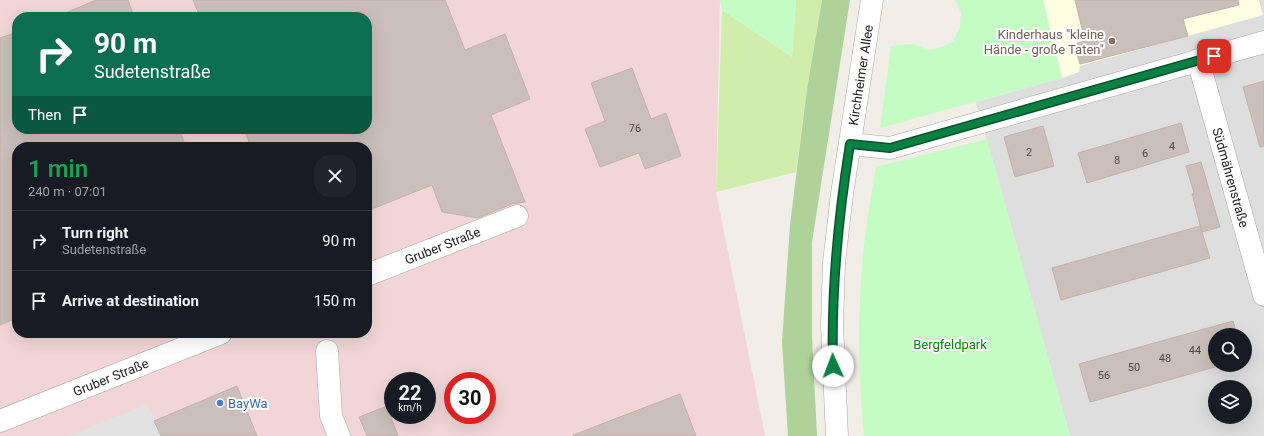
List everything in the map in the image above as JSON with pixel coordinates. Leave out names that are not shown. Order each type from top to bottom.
[{"type":"street","name":"Kirchheimer Allee","points":[[837,436],[832,325],[834,263],[842,194],[872,0]]},
{"type":"street","points":[[850,144],[890,148],[1264,42]]},
{"type":"street","name":"Südmährenstraße","points":[[1198,60],[1264,295]]},
{"type":"street","name":"Gruber Straße","points":[[372,273],[517,216]]},
{"type":"street","name":"Gruber Straße","points":[[0,421],[208,338]]},
{"type":"street","points":[[327,351],[331,416],[339,436]]},
{"type":"shaded area","points":[[0,0],[720,0],[716,192],[765,436],[0,436]]},
{"type":"shaded area","points":[[1043,0],[1264,0],[1264,436],[1070,436],[976,102],[1062,78]]},
{"type":"shaded area","name":"Kinderhaus \"kleine Hände - große Taten\"","points":[[1043,0],[1259,0],[1263,15],[1080,66],[1079,72],[1062,78]]},
{"type":"shaded area","points":[[148,404],[161,436],[68,436]]},
{"type":"green space","points":[[720,0],[796,0],[792,57],[722,10]]},
{"type":"green space","points":[[796,0],[822,0],[807,89],[796,172],[716,192],[722,10],[792,57]]},
{"type":"green space","points":[[822,0],[850,0],[812,242],[812,337],[817,436],[788,436],[782,342],[790,225],[807,89]]},
{"type":"green space","points":[[955,0],[1043,0],[1062,78],[880,128],[891,46],[912,44],[930,50],[947,45],[953,41],[960,27],[961,13]]},
{"type":"green space","name":"Bergfeldpark","points":[[987,139],[1070,436],[864,436],[860,387],[859,336],[862,261],[876,167]]},
{"type":"building","points":[[96,0],[128,0],[132,12],[68,12]]},
{"type":"building","points":[[193,0],[445,0],[465,50],[505,34],[530,99],[491,115],[525,202],[512,204],[478,218],[442,212],[432,185],[372,209],[372,142],[249,142],[246,134],[372,134],[372,12],[198,12]]},
{"type":"building","name":"Kinderhaus \"kleine Hände - große Taten\"","points":[[1075,0],[1238,0],[1239,5],[1183,19],[1188,36],[1080,64],[1074,44],[1085,41]]},
{"type":"building","points":[[12,34],[12,134],[181,134],[184,142],[12,142],[12,320],[0,325],[0,38]]},
{"type":"building","points":[[632,68],[651,119],[666,113],[681,156],[645,169],[639,153],[600,167],[585,129],[605,121],[591,83]]},
{"type":"building","points":[[1264,81],[1264,146],[1260,147],[1243,87]]},
{"type":"building","points":[[1181,123],[1189,152],[1087,183],[1078,153]]},
{"type":"building","points":[[1043,126],[1054,166],[1015,177],[1004,137]]},
{"type":"building","points":[[1201,162],[1220,227],[1202,232],[1192,194],[1194,193],[1186,166]]},
{"type":"building","points":[[1200,226],[1210,258],[1061,300],[1052,268]]},
{"type":"building","points":[[1233,321],[1235,328],[1208,328],[1208,369],[1090,402],[1079,364]]},
{"type":"building","name":"BayWa","points":[[237,386],[257,436],[161,436],[154,421]]},
{"type":"building","points":[[680,394],[696,436],[573,436],[573,435]]},
{"type":"building","points":[[384,407],[384,424],[394,424],[398,436],[367,436],[359,417]]},
{"type":"place","name":"Kinderhaus \"kleine Hände - große Taten\"","points":[[1112,41]]},
{"type":"place","name":"BayWa","points":[[220,403]]},
{"type":"route","points":[[833,366],[832,325],[834,263],[842,194],[850,144],[873,148],[890,148],[1214,56]]}]
